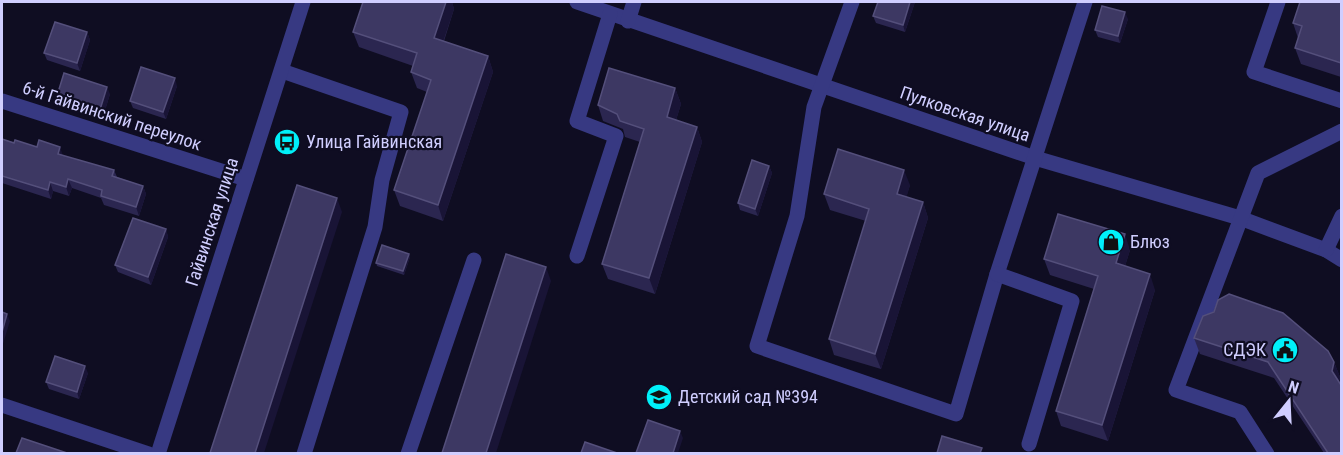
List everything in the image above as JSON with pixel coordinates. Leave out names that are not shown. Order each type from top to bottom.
[{"type":"street","name":"Гайвинская улица","points":[[158,453],[303,2]]},
{"type":"street","name":"Пулковская улица","points":[[577,2],[1035,158],[1240,218],[1326,250],[1341,260]]},
{"type":"street","points":[[628,21],[634,2]]},
{"type":"street","points":[[852,2],[824,87],[814,107],[797,216],[757,346],[956,414],[1085,2]]},
{"type":"street","points":[[1278,2],[1254,72],[1341,101]]},
{"type":"street","points":[[577,256],[616,136],[577,121],[610,14]]},
{"type":"street","points":[[282,71],[401,112],[382,180],[375,227],[304,453]]},
{"type":"street","name":"6-й Гайвинский переулок","points":[[2,100],[246,180]]},
{"type":"street","points":[[1267,453],[1240,412],[1176,390],[1258,173],[1341,131]]},
{"type":"street","points":[[1326,250],[1341,216]]},
{"type":"street","points":[[408,453],[474,260]]},
{"type":"street","points":[[998,274],[1072,302],[1029,444]]},
{"type":"street","points":[[2,405],[149,453]]},
{"type":"building","points":[[363,2],[446,2],[434,38],[488,56],[438,205],[394,190],[431,80],[411,72],[417,53],[353,32]]},
{"type":"building","points":[[878,2],[910,2],[903,25],[873,16]]},
{"type":"building","points":[[1300,2],[1341,2],[1341,63],[1295,48],[1302,26],[1293,23]]},
{"type":"building","points":[[1102,6],[1125,12],[1118,36],[1095,30]]},
{"type":"building","points":[[55,22],[87,32],[77,63],[44,53]]},
{"type":"building","points":[[141,67],[175,78],[163,112],[130,101]]},
{"type":"building","points":[[609,68],[675,88],[667,117],[697,127],[649,278],[602,264],[644,129],[620,121],[617,114],[598,105]]},
{"type":"building","points":[[64,73],[107,87],[99,113],[56,99]]},
{"type":"building","points":[[2,139],[14,143],[15,140],[37,147],[39,140],[60,147],[58,154],[114,170],[112,176],[143,186],[136,207],[101,196],[102,190],[68,179],[66,187],[50,182],[48,190],[2,176]]},
{"type":"building","points":[[838,149],[904,170],[897,194],[923,202],[875,354],[829,339],[869,209],[824,194]]},
{"type":"building","points":[[752,160],[769,166],[755,209],[738,203]]},
{"type":"building","points":[[297,185],[337,198],[255,453],[210,453]]},
{"type":"building","points":[[1058,214],[1125,234],[1116,263],[1150,274],[1102,425],[1056,411],[1098,276],[1044,259]]},
{"type":"building","points":[[133,218],[166,229],[148,277],[115,265]]},
{"type":"building","points":[[382,245],[409,254],[403,271],[376,263]]},
{"type":"building","points":[[506,254],[546,267],[486,453],[442,453]]},
{"type":"building","points":[[1229,294],[1283,313],[1328,351],[1334,362],[1332,371],[1341,385],[1341,453],[1328,453],[1268,362],[1194,338],[1203,316],[1214,312],[1218,300]]},
{"type":"building","points":[[2,312],[7,314],[2,332]]},
{"type":"building","points":[[55,356],[85,366],[77,392],[46,382]]},
{"type":"building","points":[[648,420],[680,431],[673,453],[636,453]]},
{"type":"building","points":[[942,436],[982,448],[980,453],[937,453]]},
{"type":"building","points":[[22,438],[67,453],[16,453]]},
{"type":"building","points":[[585,442],[617,453],[581,453]]},
{"type":"place","name":"Улица Гайвинская","points":[[287,142]]},
{"type":"place","name":"Блюз","points":[[1111,242]]},
{"type":"place","name":"СДЭК","points":[[1285,350]]},
{"type":"place","name":"Детский сад №394","points":[[659,397]]}]
